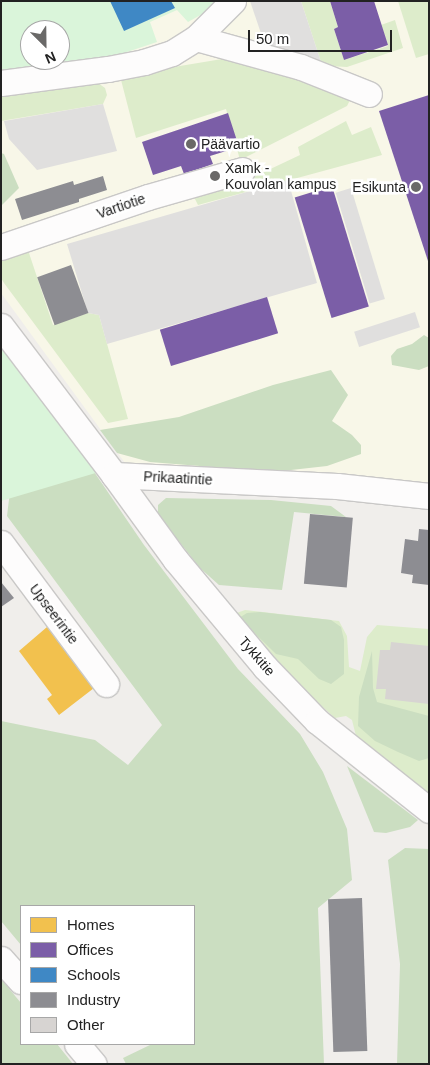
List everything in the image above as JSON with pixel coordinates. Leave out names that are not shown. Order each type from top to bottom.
[{"type":"street","points":[[1,83],[108,69],[144,62],[172,53],[196,38],[233,1]]},
{"type":"street","points":[[196,38],[302,67],[368,94]]},
{"type":"street","name":"Vartiotie","points":[[1,247],[148,197],[242,170]]},
{"type":"street","points":[[1,326],[114,475]]},
{"type":"street","name":"Prikaatintie","points":[[114,475],[337,486],[429,496]]},
{"type":"street","name":"Tykkitie","points":[[114,475],[175,559],[266,667],[317,721],[429,810]]},
{"type":"street","name":"Upseerintie","points":[[1,543],[106,684]]},
{"type":"street","points":[[1,959],[20,980]]},
{"type":"street","points":[[79,1045],[94,1064]]},
{"type":"shaded area","name":"Xamk - Kouvolan kampus","points":[[1,1],[429,1],[429,487],[125,463],[1,293]]},
{"type":"shaded area","points":[[250,1],[301,1],[321,62],[267,51]]},
{"type":"shaded area","points":[[103,104],[117,151],[37,170],[9,139],[4,121]]},
{"type":"shaded area","points":[[288,180],[317,283],[107,344],[99,315],[88,313],[67,244]]},
{"type":"shaded area","points":[[351,188],[385,299],[370,304],[336,193]]},
{"type":"shaded area","points":[[415,312],[420,327],[359,347],[354,332]]},
{"type":"green space","points":[[1,1],[218,1],[211,9],[188,22],[177,10],[150,22],[157,42],[112,57],[70,62],[70,20],[20,20],[20,69],[1,71]]},
{"type":"green space","points":[[301,1],[330,1],[338,27],[334,29],[344,60],[388,46],[381,25],[395,20],[403,48],[347,67],[329,66],[321,62]]},
{"type":"green space","points":[[398,1],[429,1],[429,54],[416,58]]},
{"type":"green space","points":[[240,56],[348,94],[350,100],[347,106],[240,160],[226,109],[136,138],[120,76]]},
{"type":"green space","points":[[98,83],[105,88],[107,95],[103,104],[1,121],[1,95]]},
{"type":"green space","points":[[346,121],[352,135],[371,127],[382,155],[198,205],[194,197],[243,182],[300,155],[298,147]]},
{"type":"green space","points":[[1,153],[4,154],[19,188],[1,206]]},
{"type":"green space","points":[[27,247],[53,325],[88,313],[99,315],[128,419],[108,423],[1,278],[1,256]]},
{"type":"green space","points":[[424,335],[429,338],[429,366],[419,370],[392,365],[391,356],[397,349],[412,344]]},
{"type":"green space","points":[[1,343],[99,472],[1,501]]},
{"type":"green space","points":[[331,370],[348,395],[332,421],[352,435],[361,445],[361,454],[327,466],[273,472],[150,462],[117,453],[100,430],[179,417],[273,385]]},
{"type":"green space","points":[[73,441],[144,545],[238,669],[300,734],[323,772],[347,829],[352,880],[318,908],[324,1064],[126,1064],[123,1058],[150,1045],[195,1045],[195,905],[20,905],[20,944],[1,921],[1,721],[95,740],[128,765],[162,725],[7,516],[11,483]]},
{"type":"green space","points":[[166,498],[271,500],[331,506],[346,517],[294,512],[282,590],[219,585],[200,568],[158,515],[158,505]]},
{"type":"green space","points":[[245,610],[339,621],[347,636],[349,667],[360,671],[367,637],[377,625],[429,629],[429,796],[356,736],[352,720],[346,716],[335,718],[300,687],[234,614]]},
{"type":"green space","points":[[260,612],[331,620],[341,627],[344,640],[344,674],[331,684],[319,679],[298,659],[276,654],[239,618],[247,613]]},
{"type":"green space","points":[[372,651],[373,688],[377,702],[429,716],[429,758],[419,761],[398,752],[375,741],[358,726],[359,697]]},
{"type":"green space","points":[[347,766],[418,820],[410,827],[386,833],[374,832]]},
{"type":"green space","points":[[405,848],[429,849],[429,1064],[397,1064],[400,964],[388,860]]},
{"type":"green space","points":[[1,979],[20,1002],[20,1045],[58,1045],[73,1064],[1,1064]]},
{"type":"building: Homes","points":[[47,627],[94,688],[59,715],[47,699],[52,695],[19,651]]},
{"type":"building: Offices","points":[[330,1],[374,1],[388,45],[344,60],[334,29],[338,27]]},
{"type":"building: Offices","name":"Esikunta","points":[[429,95],[429,261],[428,261],[379,111]]},
{"type":"building: Offices","name":"Päävartio","points":[[228,113],[239,147],[210,156],[213,164],[184,174],[181,166],[153,175],[142,142]]},
{"type":"building: Offices","points":[[332,186],[369,306],[332,318],[295,197]]},
{"type":"building: Offices","points":[[267,297],[278,333],[171,366],[160,330]]},
{"type":"building: Schools","points":[[110,1],[171,1],[175,8],[124,31]]},
{"type":"building: Industry","points":[[103,176],[107,190],[79,199],[79,202],[22,220],[15,199],[73,181],[74,185]]},
{"type":"building: Industry","points":[[71,265],[88,313],[55,325],[37,277]]},
{"type":"building: Industry","points":[[310,514],[353,518],[347,587],[304,584]]},
{"type":"building: Industry","points":[[419,529],[429,530],[429,585],[412,583],[413,575],[401,573],[405,539],[418,541]]},
{"type":"building: Industry","points":[[1,582],[14,598],[1,607]]},
{"type":"building: Industry","points":[[362,898],[367,1051],[333,1052],[328,899]]},
{"type":"building: Other","points":[[391,642],[429,646],[429,704],[385,699],[386,689],[376,689],[380,650],[390,650]]},
{"type":"place","name":"Päävartio","points":[[191,144]]},
{"type":"place","name":"Xamk - Kouvolan kampus","points":[[215,176]]},
{"type":"place","name":"Esikunta","points":[[416,187]]}]
